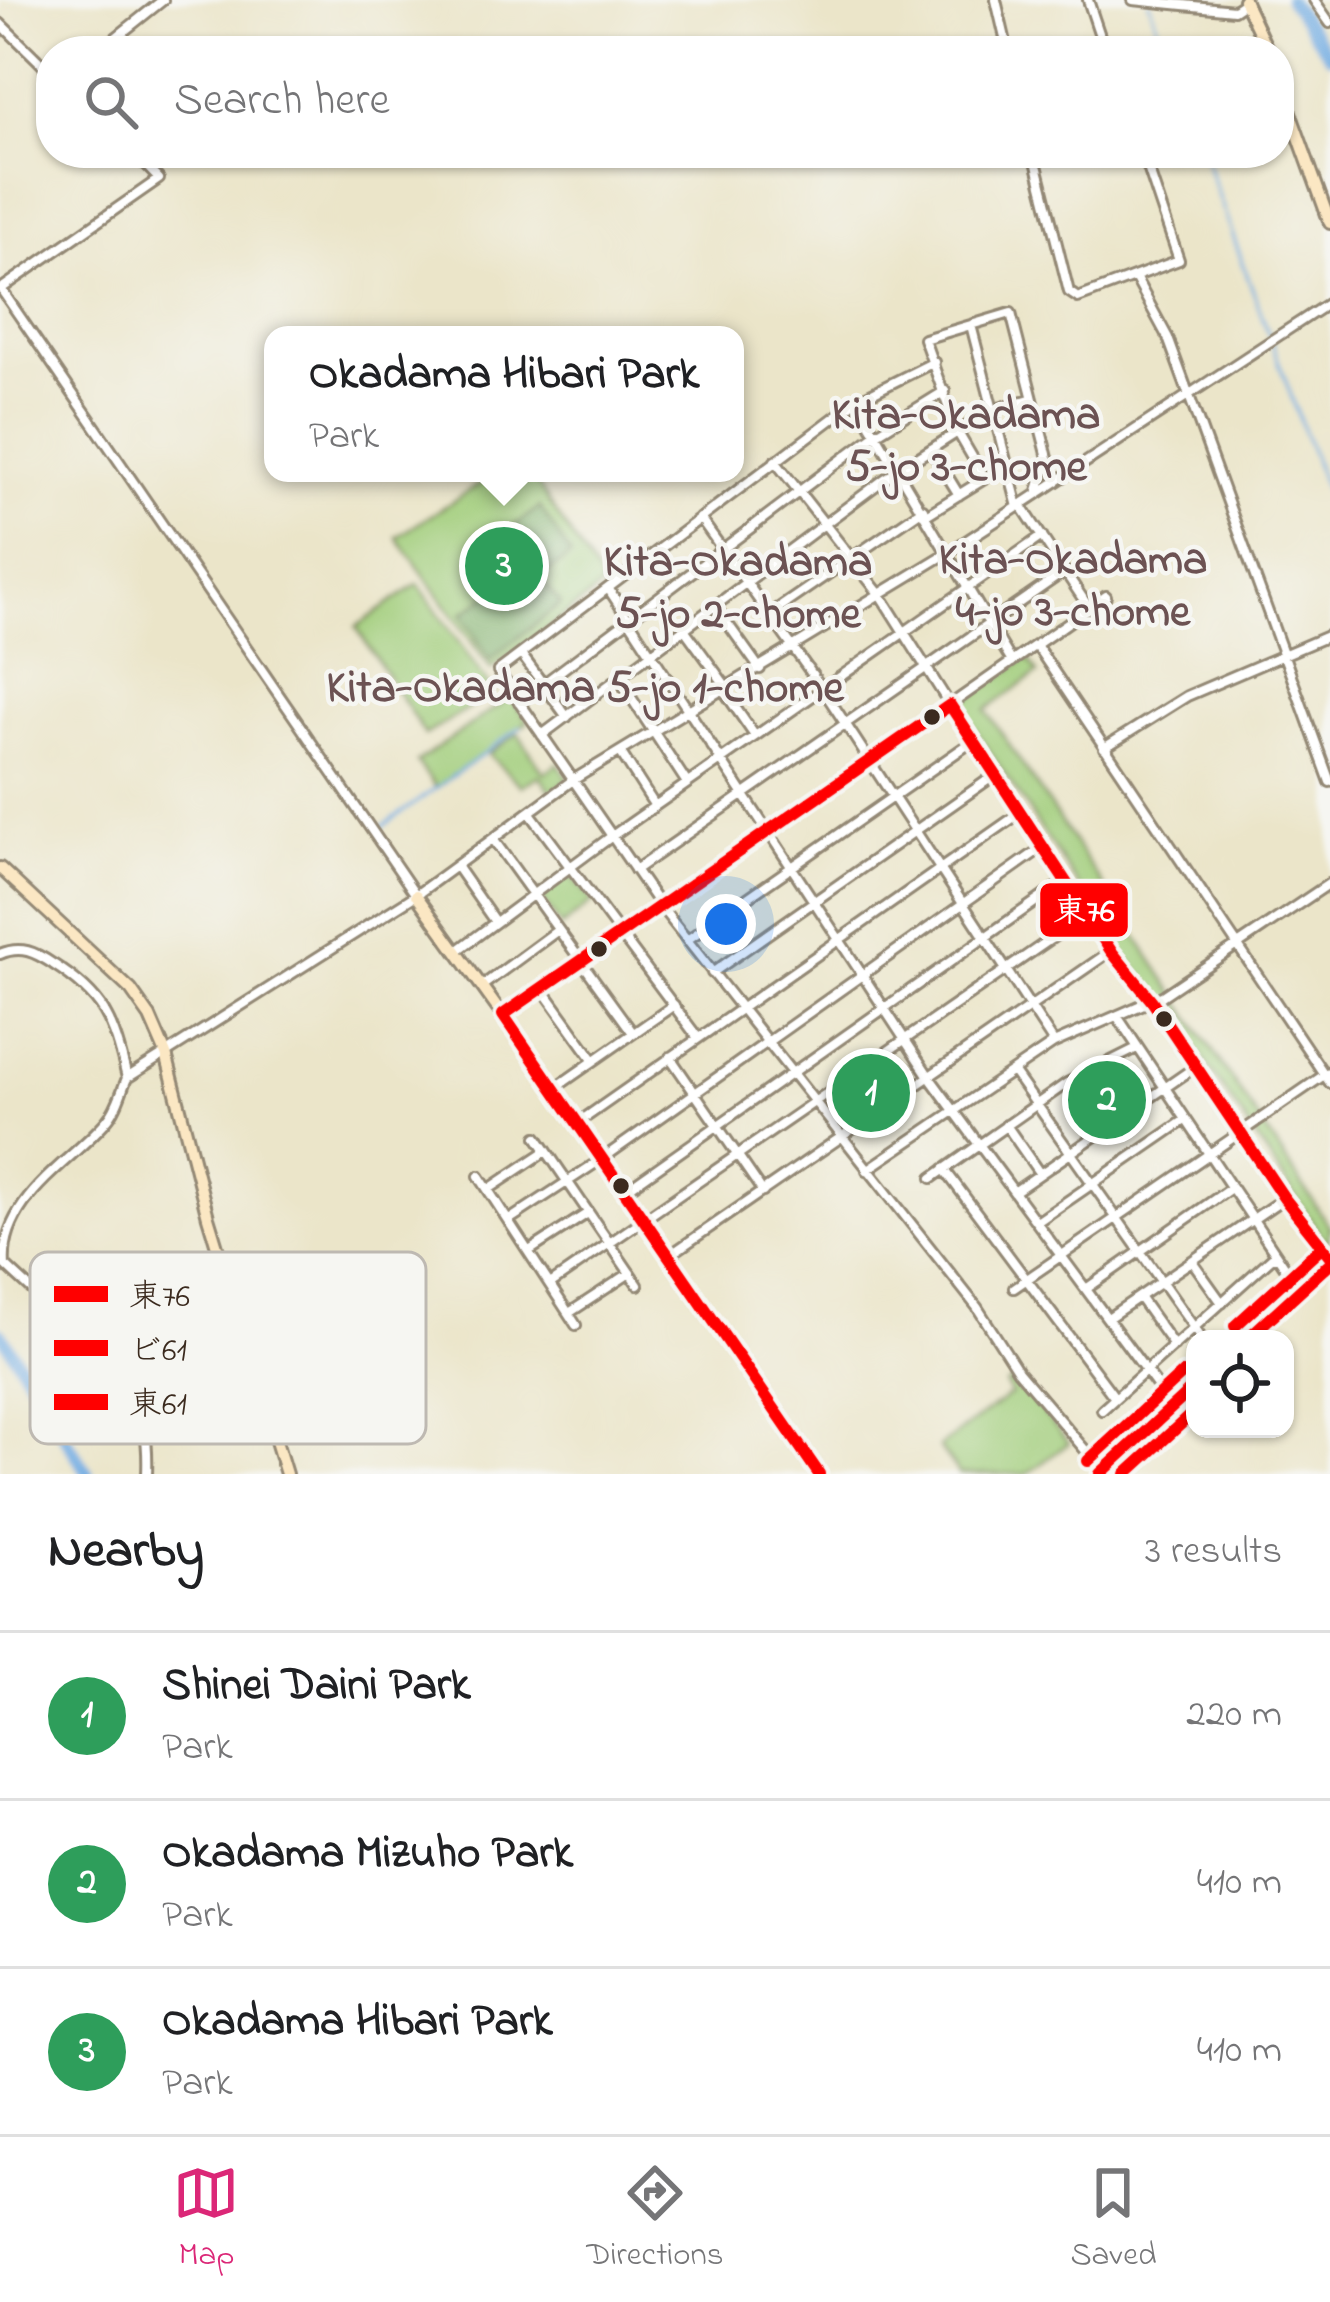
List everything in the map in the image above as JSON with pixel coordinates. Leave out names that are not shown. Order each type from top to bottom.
[{"type":"street","points":[[118,36],[163,0]]},
{"type":"street","points":[[996,0],[1004,36]]},
{"type":"street","points":[[1088,0],[1100,36]]},
{"type":"street","points":[[1132,0],[1234,10],[1245,1],[1261,36]]},
{"type":"street","points":[[1314,0],[1330,22]]},
{"type":"street","points":[[0,23],[36,59]]},
{"type":"street","points":[[1294,123],[1330,223]]},
{"type":"street","points":[[148,168],[159,179],[1,289],[819,1474]]},
{"type":"street","points":[[1038,168],[1069,292],[1078,298],[1176,264],[1179,256],[1148,168]]},
{"type":"street","points":[[1136,279],[1168,338],[1330,782]]},
{"type":"street","points":[[30,1286],[2,1258],[8,1216],[111,1116],[128,1078],[416,895],[573,780],[881,596],[1330,302]]},
{"type":"street","points":[[985,479],[957,431],[924,339],[1011,313],[1048,458],[1037,496]]},
{"type":"street","points":[[970,325],[1019,506],[1089,608]]},
{"type":"street","points":[[934,362],[856,401],[498,671],[661,907],[1103,1473],[1186,1394]]},
{"type":"street","points":[[519,702],[877,433],[945,391]]},
{"type":"street","points":[[542,735],[899,470],[992,410],[1030,399]]},
{"type":"street","points":[[856,401],[1012,662]]},
{"type":"street","points":[[931,449],[959,495]]},
{"type":"street","points":[[775,461],[881,596],[1111,951],[1152,1000],[1330,1259],[1256,1330]]},
{"type":"street","points":[[770,614],[925,512],[1007,465]]},
{"type":"street","points":[[700,518],[822,688],[1054,1043]]},
{"type":"street","points":[[457,951],[612,836],[1042,536]]},
{"type":"street","points":[[635,870],[1065,571]]},
{"type":"street","points":[[608,588],[930,1078],[1172,1406]]},
{"type":"street","points":[[503,1015],[1106,596]]},
{"type":"street","points":[[715,606],[760,669]]},
{"type":"street","points":[[685,630],[755,736]]},
{"type":"street","points":[[1104,748],[1187,696],[1330,635]]},
{"type":"street","points":[[1014,1288],[1328,1076],[1036,645]]},
{"type":"street","points":[[521,654],[567,717]]},
{"type":"street","points":[[619,679],[687,784]]},
{"type":"street","points":[[686,940],[974,741]]},
{"type":"street","points":[[620,753],[655,806]]},
{"type":"street","points":[[712,973],[995,775]]},
{"type":"street","points":[[530,813],[698,1038]]},
{"type":"street","points":[[579,1122],[1021,813]]},
{"type":"street","points":[[493,839],[633,1033]]},
{"type":"street","points":[[508,1220],[602,1159],[1043,847]]},
{"type":"street","points":[[456,866],[495,922]]},
{"type":"street","points":[[0,868],[131,990],[150,1017],[166,1054],[219,1252]]},
{"type":"street","points":[[624,1191],[1065,880]]},
{"type":"street","points":[[867,1170],[1054,1043],[1152,1000],[1330,883]]},
{"type":"street","points":[[550,1284],[1087,914]]},
{"type":"street","points":[[482,986],[558,930]]},
{"type":"street","points":[[0,954],[28,950],[85,984],[103,1004],[115,1028],[128,1078]]},
{"type":"street","points":[[670,1256],[1111,951]]},
{"type":"street","points":[[542,988],[593,1059]]},
{"type":"street","points":[[555,1088],[674,1005]]},
{"type":"street","points":[[1117,1016],[1300,1290]]},
{"type":"street","points":[[932,1178],[1067,1083],[1137,1048]]},
{"type":"street","points":[[670,1057],[763,1192]]},
{"type":"street","points":[[1014,1192],[1195,1066]]},
{"type":"street","points":[[1013,1071],[1194,1328]]},
{"type":"street","points":[[1067,1083],[1101,1132]]},
{"type":"street","points":[[1037,1222],[1185,1120]]},
{"type":"street","points":[[1006,1125],[1040,1174]]},
{"type":"street","points":[[537,1136],[638,1285]]},
{"type":"street","points":[[489,1189],[546,1150]]},
{"type":"street","points":[[944,1169],[1115,1398]]},
{"type":"street","points":[[479,1176],[576,1325]]},
{"type":"street","points":[[1086,1289],[1231,1188]]},
{"type":"street","points":[[1108,1318],[1285,1198]]},
{"type":"street","points":[[529,1251],[588,1213]]},
{"type":"street","points":[[1102,1409],[1276,1254]]},
{"type":"street","points":[[1192,1262],[1222,1303]]},
{"type":"street","points":[[568,1313],[630,1273]]},
{"type":"street","points":[[1139,1297],[1174,1346]]},
{"type":"street","points":[[145,1444],[147,1474]]},
{"type":"street","points":[[277,1444],[286,1474]]},
{"type":"green space","points":[[483,482],[536,482],[601,588],[491,669],[397,537]]},
{"type":"green space","points":[[540,507],[571,556],[544,575],[509,529]]},
{"type":"green space","points":[[530,566],[561,604],[490,660],[462,614]]},
{"type":"green space","points":[[418,584],[494,693],[425,735],[356,627]]},
{"type":"green space","points":[[1028,657],[1038,673],[986,710],[1330,1227],[1327,1244],[1166,1004],[1126,958],[959,705]]},
{"type":"green space","points":[[511,697],[528,722],[436,788],[417,762]]},
{"type":"green space","points":[[518,733],[544,773],[558,763],[569,779],[552,792],[539,776],[521,786],[488,754]]},
{"type":"green space","points":[[569,873],[593,902],[561,927],[539,894]]},
{"type":"green space","points":[[1014,1379],[1069,1443],[1027,1474],[959,1474],[939,1447],[1011,1394],[1006,1385]]},
{"type":"waterway","points":[[1289,0],[1330,56]]},
{"type":"waterway","points":[[1149,2],[1161,36]]},
{"type":"waterway","points":[[1208,168],[1330,503]]},
{"type":"waterway","points":[[379,829],[521,727]]},
{"type":"waterway","points":[[0,1332],[30,1380]]},
{"type":"waterway","points":[[69,1444],[88,1474]]},
{"type":"transit line","name":"東76","points":[[950,705],[1111,951],[1152,1001],[1284,1198],[1330,1256]]},
{"type":"transit line","name":"東76","points":[[503,1015],[950,705]]},
{"type":"transit line","name":"東76","points":[[503,1015],[819,1474]]},
{"type":"transit line","name":"東61","points":[[1235,1326],[1318,1250]]},
{"type":"transit line","name":"東76","points":[[1257,1330],[1330,1263]]},
{"type":"transit line","name":"東61","points":[[1088,1461],[1183,1373]]},
{"type":"transit line","name":"東76","points":[[1100,1474],[1186,1394]]},
{"type":"transit line","name":"ビ61","points":[[1126,1474],[1186,1419]]},
{"type":"place","name":"Okadama Hibari Park","points":[[504,566]]},
{"type":"place","name":"Shinei Daini Park","points":[[871,1093]]},
{"type":"place","name":"Okadama Mizuho Park","points":[[1107,1100]]},
{"type":"district","name":"Kita-Okadama 5-jo 3-chome","points":[[966,438]]},
{"type":"district","name":"Kita-Okadama 4-jo 3-chome","points":[[1073,583]]},
{"type":"district","name":"Kita-Okadama 5-jo 2-chome","points":[[738,585]]},
{"type":"district","name":"Kita-Okadama 5-jo 1-chome","points":[[585,685]]}]
